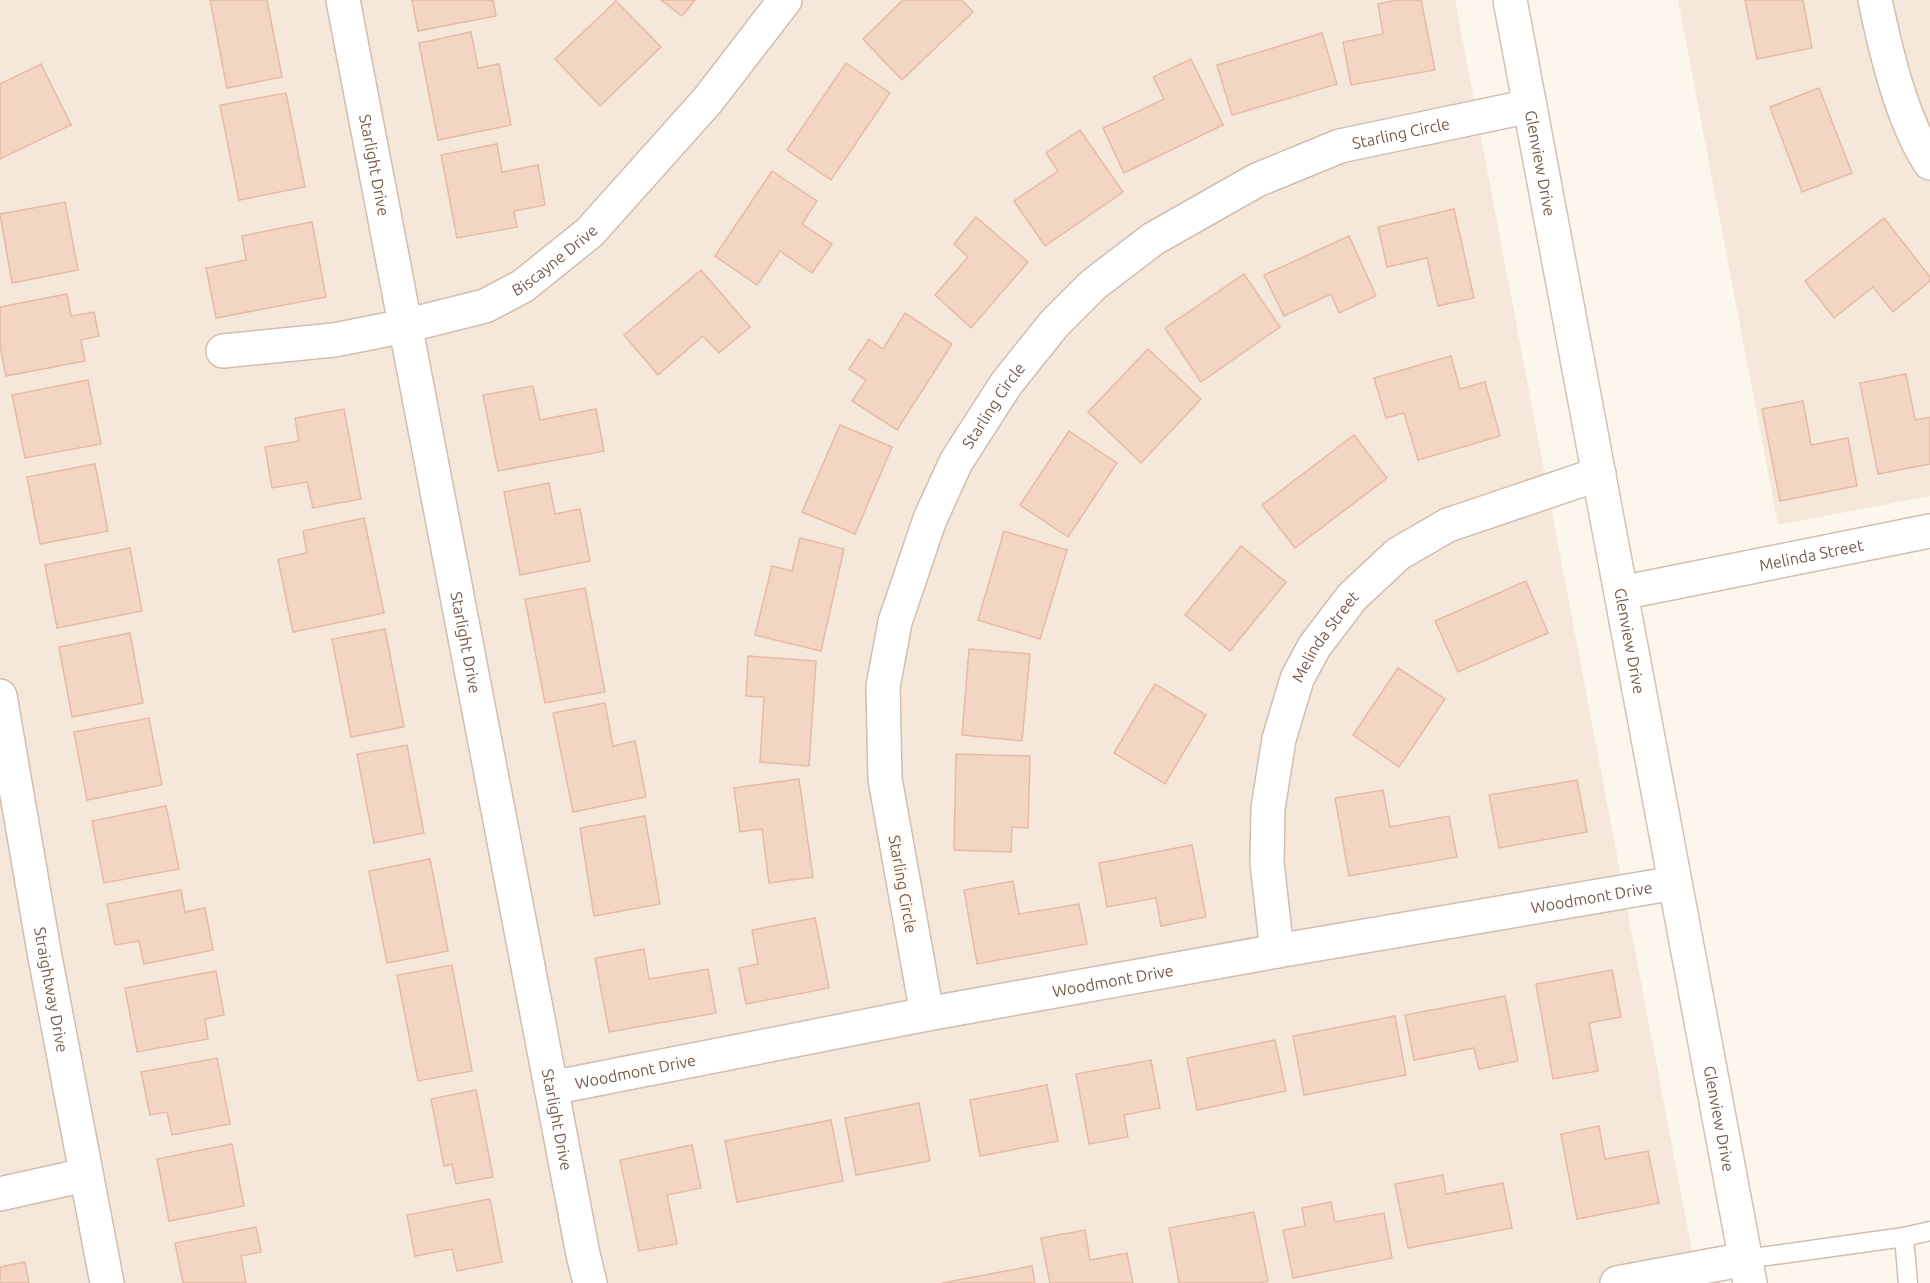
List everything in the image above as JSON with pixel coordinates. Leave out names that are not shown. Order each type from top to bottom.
[{"type":"street","name":"Starlight Drive","points":[[342,0],[590,1283]]},
{"type":"street","name":"Biscayne Drive","points":[[223,351],[334,340],[405,326],[485,306],[523,286],[590,232],[708,100],[785,0]]},
{"type":"street","name":"Glenview Drive","points":[[1510,0],[1748,1271]]},
{"type":"street","points":[[1875,0],[1881,33],[1904,108],[1920,147],[1930,163]]},
{"type":"street","name":"Starling Circle","points":[[927,1014],[885,779],[883,687],[895,622],[930,519],[956,462],[1006,384],[1054,324],[1093,285],[1153,239],[1257,180],[1340,146],[1530,106]]},
{"type":"street","name":"Melinda Street","points":[[1277,951],[1266,863],[1268,808],[1279,739],[1297,679],[1314,647],[1352,597],[1398,554],[1448,525],[1599,474]]},
{"type":"street","name":"Melinda Street","points":[[1621,593],[1930,531]]},
{"type":"street","name":"Straightway Drive","points":[[0,696],[9,792],[45,957],[106,1283]]},
{"type":"street","name":"Woodmont Drive","points":[[551,1088],[927,1014],[1676,883]]},
{"type":"street","points":[[0,1194],[85,1175]]},
{"type":"street","points":[[1617,1283],[1748,1271]]},
{"type":"lane","points":[[1748,1271],[1930,1231]]},
{"type":"lane","points":[[1904,1237],[1908,1283]]},
{"type":"shaded area","points":[[0,0],[1455,0],[1698,1283],[0,1283]]},
{"type":"shaded area","points":[[1678,0],[1930,0],[1930,496],[1778,525]]},
{"type":"building","points":[[210,0],[267,0],[282,77],[227,88]]},
{"type":"building","points":[[412,0],[493,0],[496,16],[418,31]]},
{"type":"building","points":[[661,0],[695,0],[682,16]]},
{"type":"building","points":[[903,0],[962,0],[973,12],[902,80],[863,39]]},
{"type":"building","points":[[1398,0],[1421,0],[1435,70],[1351,85],[1343,42],[1383,34],[1378,4]]},
{"type":"building","points":[[1745,0],[1803,0],[1812,48],[1757,59]]},
{"type":"building","points":[[616,1],[661,47],[600,106],[555,59]]},
{"type":"building","points":[[471,32],[478,68],[499,64],[511,125],[438,140],[419,43]]},
{"type":"building","points":[[1322,33],[1337,84],[1232,115],[1217,65]]},
{"type":"building","points":[[1191,59],[1223,125],[1124,173],[1103,128],[1164,99],[1153,77]]},
{"type":"building","points":[[846,63],[890,93],[831,180],[787,150]]},
{"type":"building","points":[[41,64],[71,125],[0,159],[0,84]]},
{"type":"building","points":[[1819,88],[1852,173],[1802,192],[1770,107]]},
{"type":"building","points":[[286,93],[305,187],[239,200],[220,105]]},
{"type":"building","points":[[1080,130],[1123,192],[1045,246],[1014,201],[1058,171],[1046,153]]},
{"type":"building","points":[[497,144],[502,172],[538,165],[545,205],[514,211],[517,227],[457,238],[441,155]]},
{"type":"building","points":[[772,171],[817,201],[802,224],[832,244],[812,273],[780,251],[757,285],[715,256]]},
{"type":"building","points":[[65,202],[78,270],[12,283],[0,214]]},
{"type":"building","points":[[1454,209],[1474,298],[1438,306],[1427,258],[1387,267],[1378,227]]},
{"type":"building","points":[[976,217],[1028,262],[971,328],[935,295],[968,257],[954,244]]},
{"type":"building","points":[[1884,218],[1930,277],[1930,281],[1893,312],[1873,287],[1834,318],[1805,281]]},
{"type":"building","points":[[312,222],[326,297],[216,318],[206,268],[246,260],[242,236]]},
{"type":"building","points":[[1349,236],[1376,296],[1339,313],[1331,294],[1284,316],[1264,275]]},
{"type":"building","points":[[701,270],[750,327],[719,353],[703,336],[658,375],[624,335]]},
{"type":"building","points":[[1244,274],[1280,327],[1201,382],[1165,328]]},
{"type":"building","points":[[67,294],[71,316],[94,312],[99,336],[81,340],[85,361],[6,376],[0,346],[0,307]]},
{"type":"building","points":[[905,313],[952,344],[897,430],[852,401],[866,380],[849,369],[869,339],[883,349]]},
{"type":"building","points":[[1148,349],[1201,399],[1141,463],[1088,412]]},
{"type":"building","points":[[1451,356],[1460,389],[1485,382],[1500,436],[1418,460],[1404,413],[1386,418],[1374,378]]},
{"type":"building","points":[[1906,374],[1915,420],[1930,417],[1930,464],[1878,474],[1860,383]]},
{"type":"building","points":[[88,380],[101,444],[25,458],[12,395]]},
{"type":"building","points":[[533,386],[540,420],[596,409],[604,451],[498,471],[483,395]]},
{"type":"building","points":[[1803,401],[1811,445],[1848,438],[1857,486],[1780,501],[1762,409]]},
{"type":"building","points":[[344,409],[361,499],[313,508],[307,482],[272,488],[265,447],[299,441],[295,418]]},
{"type":"building","points":[[840,425],[892,447],[855,534],[802,512]]},
{"type":"building","points":[[1069,431],[1117,463],[1068,537],[1020,505]]},
{"type":"building","points":[[1354,435],[1387,478],[1295,548],[1262,505]]},
{"type":"building","points":[[95,464],[108,531],[40,544],[27,477]]},
{"type":"building","points":[[549,483],[555,514],[580,509],[590,561],[520,575],[504,492]]},
{"type":"building","points":[[364,518],[384,613],[293,632],[278,559],[307,553],[303,531]]},
{"type":"building","points":[[1004,531],[1067,550],[1040,639],[978,620]]},
{"type":"building","points":[[800,538],[844,549],[821,651],[755,635],[772,566],[792,571]]},
{"type":"building","points":[[1241,546],[1286,582],[1230,651],[1185,615]]},
{"type":"building","points":[[130,548],[142,611],[57,628],[45,565]]},
{"type":"building","points":[[1526,581],[1548,633],[1458,672],[1435,621]]},
{"type":"building","points":[[585,588],[605,692],[545,703],[525,599]]},
{"type":"building","points":[[385,629],[404,727],[351,737],[332,639]]},
{"type":"building","points":[[130,633],[143,703],[72,717],[59,647]]},
{"type":"building","points":[[969,649],[1030,654],[1022,741],[962,735]]},
{"type":"building","points":[[748,656],[816,661],[809,766],[760,762],[764,697],[746,696]]},
{"type":"building","points":[[1398,668],[1445,699],[1399,767],[1353,735]]},
{"type":"building","points":[[1155,684],[1206,715],[1165,784],[1114,753]]},
{"type":"building","points":[[605,703],[613,746],[635,741],[646,797],[573,812],[553,713]]},
{"type":"building","points":[[149,718],[162,785],[87,800],[74,732]]},
{"type":"building","points":[[407,745],[424,833],[374,843],[357,754]]},
{"type":"building","points":[[956,754],[1030,756],[1028,828],[1012,827],[1011,852],[954,850]]},
{"type":"building","points":[[799,779],[813,877],[769,883],[762,829],[740,832],[734,788]]},
{"type":"building","points":[[1577,780],[1587,832],[1499,848],[1489,795]]},
{"type":"building","points":[[1383,790],[1390,827],[1449,816],[1457,857],[1349,876],[1335,798]]},
{"type":"building","points":[[166,806],[179,869],[104,883],[92,821]]},
{"type":"building","points":[[645,816],[660,904],[594,916],[580,828]]},
{"type":"building","points":[[1192,845],[1206,917],[1161,926],[1156,898],[1107,907],[1099,863]]},
{"type":"building","points":[[430,859],[448,951],[387,963],[369,871]]},
{"type":"building","points":[[1013,881],[1019,914],[1079,904],[1087,944],[977,964],[964,890]]},
{"type":"building","points":[[181,890],[185,912],[205,908],[213,950],[144,964],[139,941],[115,945],[107,904]]},
{"type":"building","points":[[815,918],[829,988],[746,1004],[739,968],[758,964],[752,930]]},
{"type":"building","points":[[644,949],[649,979],[708,969],[716,1013],[609,1032],[595,958]]},
{"type":"building","points":[[452,965],[472,1071],[418,1081],[397,975]]},
{"type":"building","points":[[1612,970],[1621,1017],[1589,1023],[1598,1071],[1553,1079],[1536,984]]},
{"type":"building","points":[[216,971],[224,1015],[205,1019],[208,1039],[137,1052],[125,988]]},
{"type":"building","points":[[1505,996],[1518,1061],[1479,1069],[1474,1048],[1414,1060],[1405,1015]]},
{"type":"building","points":[[1395,1016],[1406,1075],[1304,1095],[1293,1036]]},
{"type":"building","points":[[1275,1040],[1286,1091],[1197,1110],[1187,1058]]},
{"type":"building","points":[[217,1058],[230,1124],[172,1135],[167,1112],[150,1115],[141,1072]]},
{"type":"building","points":[[1151,1060],[1160,1108],[1124,1115],[1128,1137],[1089,1144],[1076,1074]]},
{"type":"building","points":[[1047,1085],[1058,1141],[980,1156],[970,1100]]},
{"type":"building","points":[[476,1090],[493,1177],[456,1184],[452,1164],[444,1166],[431,1099]]},
{"type":"building","points":[[919,1103],[930,1161],[856,1175],[845,1118]]},
{"type":"building","points":[[831,1120],[843,1181],[737,1202],[725,1141]]},
{"type":"building","points":[[1599,1126],[1605,1159],[1648,1151],[1659,1203],[1577,1219],[1561,1134]]},
{"type":"building","points":[[232,1144],[244,1206],[169,1221],[157,1159]]},
{"type":"building","points":[[692,1145],[701,1188],[667,1195],[677,1244],[639,1251],[620,1160]]},
{"type":"building","points":[[1443,1175],[1446,1194],[1503,1183],[1512,1228],[1408,1248],[1395,1184]]},
{"type":"building","points":[[490,1199],[502,1262],[457,1271],[452,1249],[415,1256],[407,1215]]},
{"type":"building","points":[[1331,1202],[1335,1222],[1384,1213],[1392,1258],[1293,1278],[1283,1230],[1305,1226],[1302,1208]]},
{"type":"building","points":[[1254,1212],[1268,1281],[1260,1283],[1179,1283],[1169,1228]]},
{"type":"building","points":[[256,1227],[261,1252],[241,1256],[246,1283],[183,1283],[175,1243]]},
{"type":"building","points":[[1085,1230],[1090,1260],[1127,1253],[1133,1283],[1050,1283],[1041,1238]]},
{"type":"building","points":[[25,1262],[29,1283],[0,1283],[0,1267]]},
{"type":"building","points":[[1032,1266],[1035,1283],[942,1283]]}]
